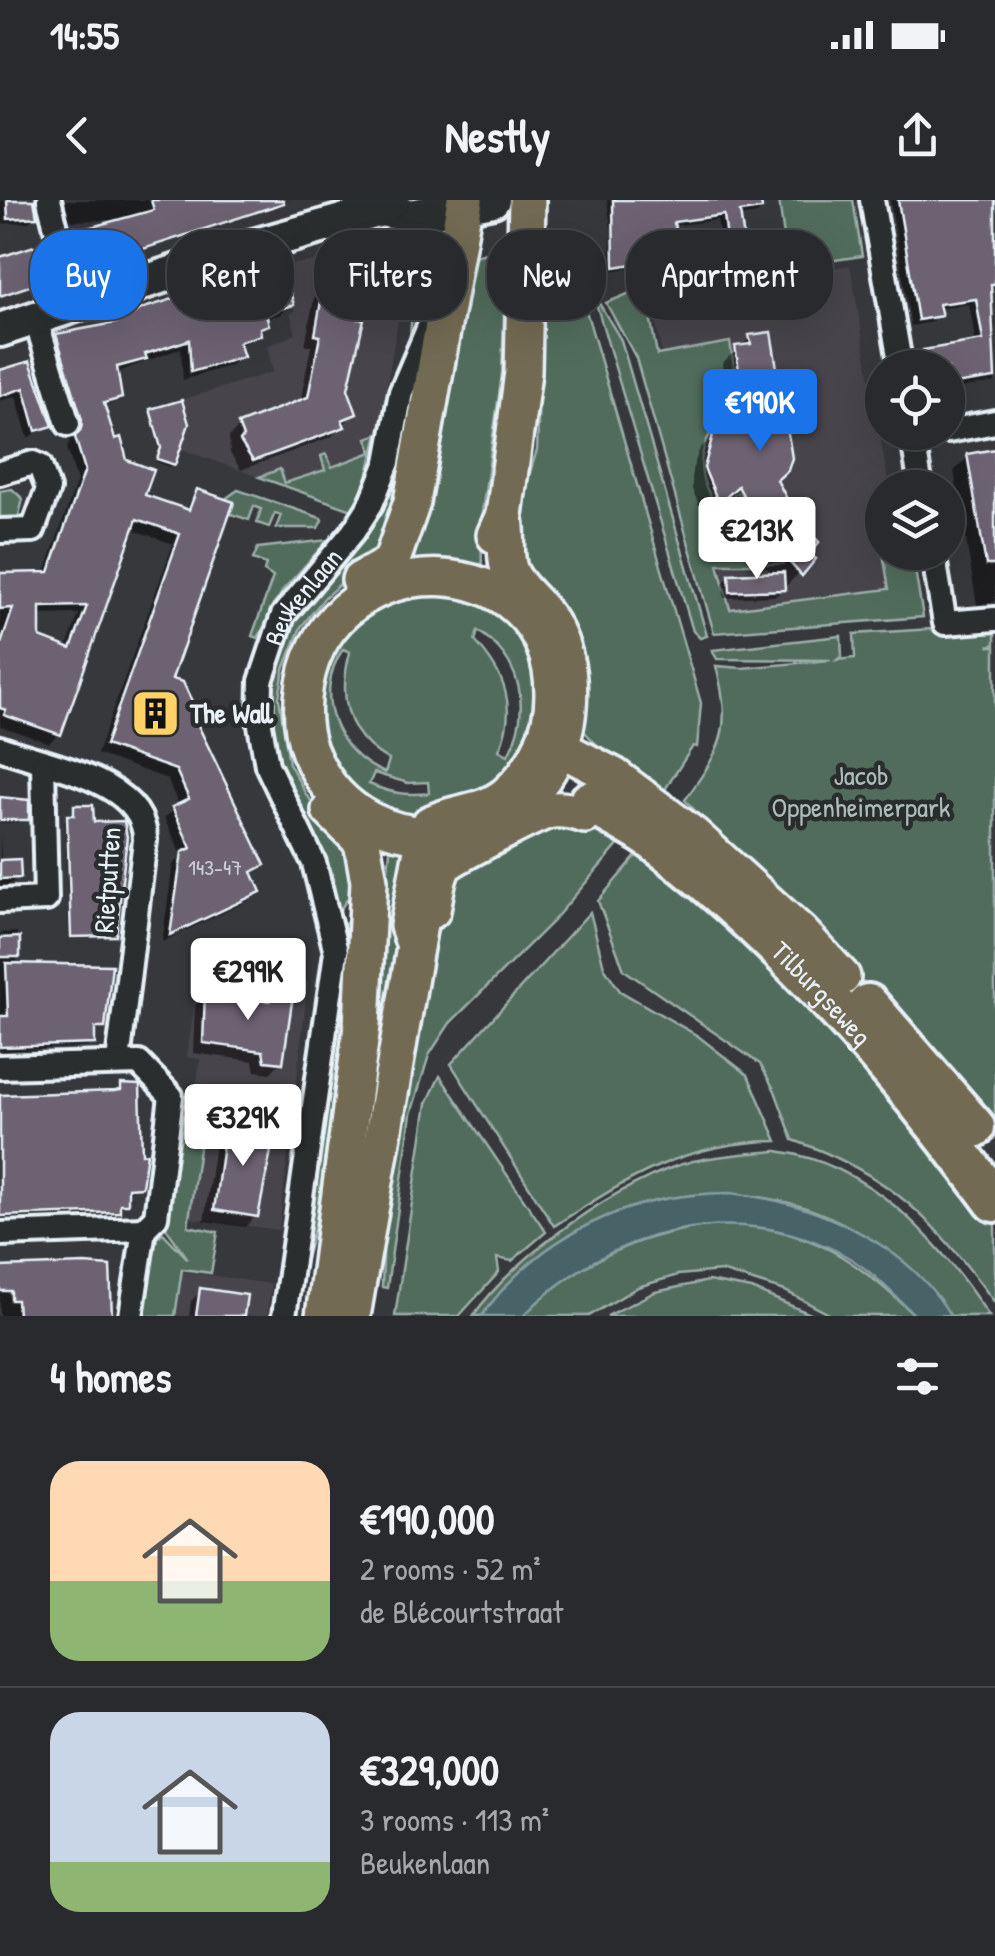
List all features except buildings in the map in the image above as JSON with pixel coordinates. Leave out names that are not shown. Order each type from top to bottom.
[{"type":"highway","name":"Tilburgseweg","points":[[576,807],[658,843],[782,954],[940,1129],[995,1201]]},
{"type":"highway","name":"Tilburgseweg","points":[[842,978],[922,1065],[995,1154]]},
{"type":"main road","points":[[504,584],[504,515],[523,372],[526,200]]},
{"type":"main road","name":"Beukenlaan","points":[[466,230],[474,203]]},
{"type":"main road","name":"Beukenlaan","points":[[352,1316],[369,881],[362,842],[319,799],[300,766],[289,730],[289,690],[311,628],[346,588],[391,563],[412,502],[444,320]]},
{"type":"main road","name":"Beukenlaan","points":[[403,579],[415,515],[412,502]]},
{"type":"main road","points":[[437,846],[434,821],[478,812],[508,794],[556,740],[569,694],[564,655],[552,624],[504,584],[403,579],[358,598],[335,620],[314,652],[302,708],[306,738],[324,777],[352,807],[381,825],[437,846],[494,820],[576,807],[556,740]]},
{"type":"main road","name":"Tilburgseweg","points":[[556,740],[614,776],[693,834],[800,933],[842,978]]},
{"type":"main road","name":"Beukenlaan","points":[[366,968],[379,896],[381,825]]},
{"type":"main road","name":"Beukenlaan","points":[[324,1316],[415,946],[428,870],[437,846]]},
{"type":"main road","points":[[304,1316],[314,1264],[354,1204]]},
{"type":"main road","points":[[354,1204],[376,1272],[374,1316]]},
{"type":"street","points":[[49,200],[56,230]]},
{"type":"street","points":[[872,200],[898,350]]},
{"type":"street","points":[[147,281],[387,205],[412,216],[474,203]]},
{"type":"street","points":[[0,330],[30,319]]},
{"type":"street","points":[[36,320],[68,424]]},
{"type":"street","name":"Beukenlaan","points":[[284,1316],[336,972],[334,933],[314,863],[266,765],[260,725],[261,681],[282,615],[354,532],[371,504],[388,462],[401,392],[433,320]]},
{"type":"street","points":[[965,428],[995,422]]},
{"type":"street","points":[[0,473],[33,462],[40,466],[48,490],[34,530],[0,531]]},
{"type":"street","points":[[935,570],[944,623],[995,619]]},
{"type":"street","name":"Rietputten","points":[[0,748],[119,792],[135,804],[143,818],[145,840],[118,1062]]},
{"type":"street","points":[[0,902],[46,899],[43,764]]},
{"type":"street","points":[[334,933],[369,881]]},
{"type":"street","points":[[0,1067],[143,1064],[172,1100],[156,1216],[144,1229],[131,1316]]},
{"type":"street","points":[[0,1234],[144,1229]]},
{"type":"shaded area","points":[[314,261],[314,320],[398,320],[376,447],[352,510],[181,449],[168,404],[273,372],[267,346],[296,334],[292,320],[294,264]]},
{"type":"shaded area","points":[[850,265],[865,350],[865,450],[882,450],[886,470],[865,470],[865,570],[904,570],[908,589],[710,624],[656,320],[833,320],[833,268]]},
{"type":"shaded area","points":[[198,978],[308,982],[279,1230],[189,1218],[205,1109],[194,1107],[200,1059],[187,1057]]},
{"type":"shaded area","points":[[181,1271],[271,1284],[267,1316],[175,1316]]},
{"type":"green space","points":[[779,200],[853,200],[862,256],[833,260],[833,230],[783,230]]},
{"type":"green space","points":[[487,253],[487,320],[504,320],[502,374],[481,519],[482,574],[412,568],[455,320],[467,320],[467,258]]},
{"type":"green space","points":[[626,295],[626,320],[651,320],[657,355],[730,342],[740,403],[708,438],[701,465],[703,480],[720,508],[738,492],[746,515],[783,564],[718,564],[730,609],[889,589],[886,570],[915,570],[923,617],[714,633],[636,358],[606,303]]},
{"type":"green space","points":[[606,315],[621,340],[707,636],[700,638],[693,631],[601,320],[606,320]]},
{"type":"green space","points":[[411,320],[423,320],[408,358]]},
{"type":"green space","points":[[542,320],[589,320],[701,703],[697,747],[693,746],[664,791],[600,748],[584,731],[520,564],[522,498],[537,450]]},
{"type":"green space","points":[[424,347],[393,538],[325,597],[301,627],[284,669],[279,698],[289,763],[307,796],[346,838],[357,885],[337,914],[328,890],[334,879],[282,768],[272,720],[273,683],[282,650],[302,609],[363,538],[387,497],[406,434],[402,407]]},
{"type":"green space","points":[[378,434],[366,481],[352,510],[259,477],[280,469],[285,483],[325,470],[321,456],[326,454],[332,467],[372,452],[367,438]]},
{"type":"green space","points":[[12,489],[23,499],[19,515],[27,522],[0,524],[0,491]]},
{"type":"green space","points":[[238,490],[322,520],[318,528],[276,528],[281,515],[275,513],[269,527],[257,523],[261,509],[254,506],[249,520],[231,514],[234,502],[225,499]]},
{"type":"green space","points":[[328,540],[283,590],[258,638],[252,636],[273,577],[264,571],[266,564],[253,559],[258,548]]},
{"type":"green space","points":[[403,593],[483,599],[529,643],[538,719],[506,777],[445,807],[420,807],[416,824],[375,810],[331,765],[316,717],[321,672],[350,624]],"holes":[[[478,631],[505,656],[519,687],[520,720],[508,755],[499,750],[507,719],[505,692],[494,666],[475,641]],[[343,649],[350,652],[345,684],[349,714],[363,739],[389,760],[385,773],[353,752],[334,721],[330,703],[334,666]],[[374,773],[408,783],[428,782],[429,793],[399,793],[369,784]]]},
{"type":"green space","name":"Jacob Oppenheimerpark","points":[[995,625],[995,644],[988,646],[995,646],[995,1125],[685,800],[721,738],[724,707],[716,666],[742,668],[831,660],[717,659],[712,650],[841,636],[842,656],[837,660],[855,658],[854,634]]},
{"type":"green space","points":[[575,821],[625,837],[553,921],[450,1023],[429,1055],[411,1114],[387,1288],[382,1287],[384,1232],[447,879],[525,831]]},
{"type":"green space","points":[[391,842],[417,844],[371,1100],[363,1099]]},
{"type":"green space","points":[[642,849],[773,962],[942,1150],[995,1222],[995,1303],[931,1224],[908,1204],[857,1168],[793,1140],[775,1091],[760,1064],[624,970],[598,901]]},
{"type":"green space","points":[[357,907],[340,1097],[327,1141],[315,1225],[303,1270],[299,1269],[344,960],[344,926]]},
{"type":"green space","points":[[590,912],[604,967],[620,991],[698,1036],[748,1075],[777,1141],[713,1148],[685,1156],[633,1178],[554,1226],[451,1064]]},
{"type":"green space","points":[[440,1076],[546,1232],[512,1261],[497,1258],[499,1272],[459,1316],[395,1316],[427,1103]]},
{"type":"green space","points":[[184,1117],[203,1120],[188,1226],[218,1232],[211,1273],[182,1269],[175,1316],[139,1316],[150,1242],[163,1233],[188,1259],[166,1228]]},
{"type":"green space","points":[[777,1151],[843,1172],[900,1210],[948,1260],[989,1316],[949,1316],[916,1276],[842,1223],[788,1203],[731,1194],[674,1198],[619,1212],[567,1237],[521,1272],[482,1316],[473,1316],[542,1245],[634,1184],[693,1161]]},
{"type":"green space","points":[[727,1224],[786,1233],[831,1250],[872,1278],[916,1316],[833,1316],[785,1291],[721,1271],[678,1275],[638,1287],[589,1316],[523,1316],[568,1278],[616,1250],[669,1233]]},
{"type":"green space","points":[[708,1281],[752,1289],[815,1316],[607,1316],[655,1292]]},
{"type":"water","points":[[730,1193],[792,1205],[824,1216],[883,1246],[932,1289],[950,1315],[916,1316],[856,1262],[804,1238],[761,1228],[718,1226],[675,1231],[633,1243],[593,1261],[556,1286],[523,1316],[482,1316],[531,1262],[590,1224],[658,1201]]},
{"type":"place","name":"The Wall","points":[[155,713]]}]
